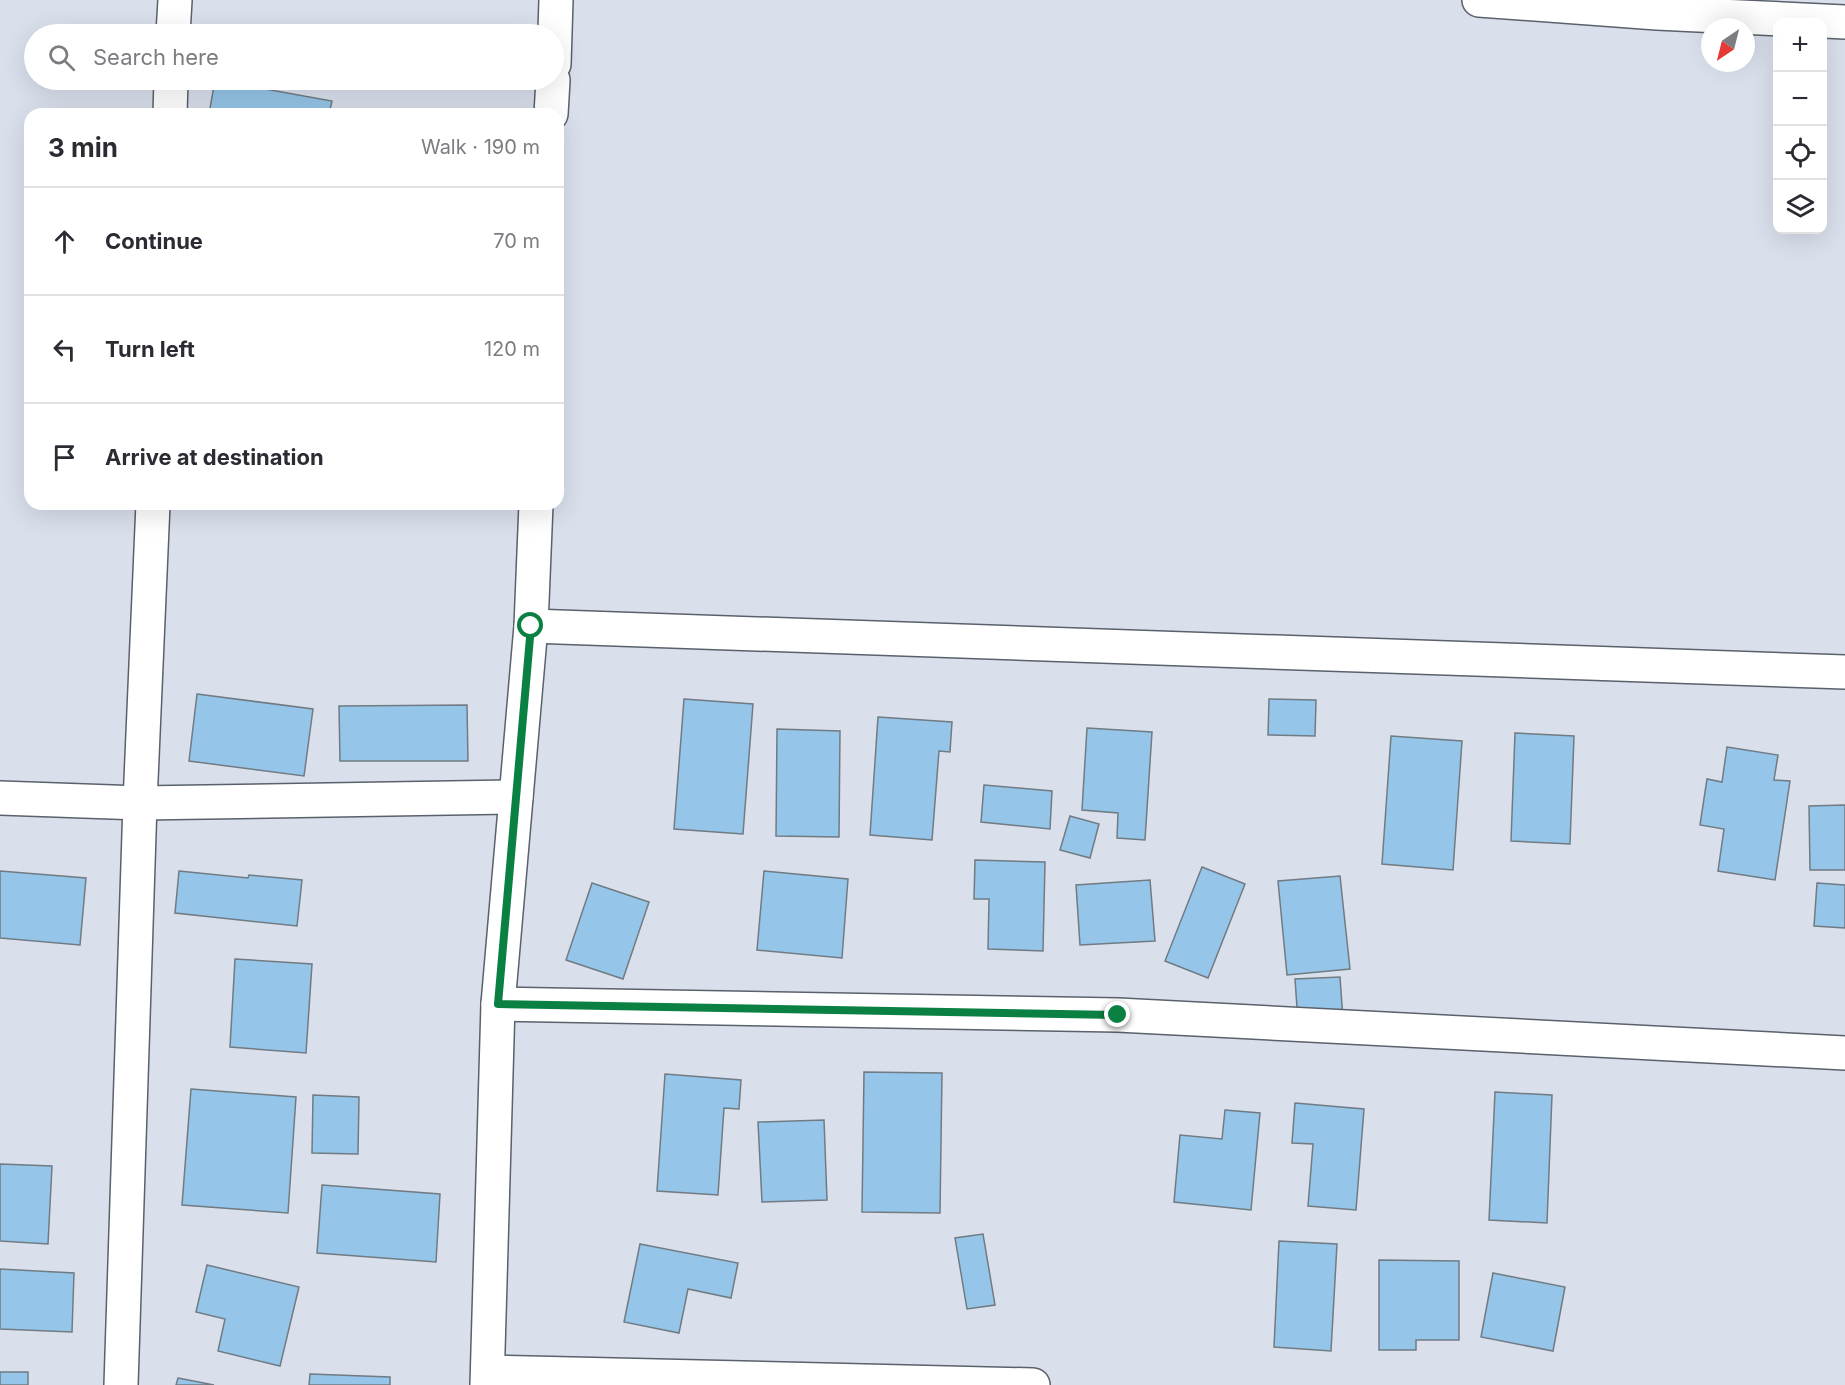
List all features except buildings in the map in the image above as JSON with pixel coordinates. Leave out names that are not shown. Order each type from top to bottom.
[{"type":"street","points":[[174,24],[175,0]]},
{"type":"street","points":[[555,24],[556,0]]},
{"type":"street","points":[[1479,0],[1652,6],[1845,22]]},
{"type":"street","points":[[170,108],[171,90]]},
{"type":"street","points":[[552,108],[553,90]]},
{"type":"street","points":[[121,1385],[140,803],[153,510]]},
{"type":"street","points":[[536,510],[531,626],[498,1004],[487,1379],[1033,1385]]},
{"type":"street","points":[[531,626],[1845,672]]},
{"type":"street","points":[[0,798],[140,803],[516,797]]},
{"type":"street","points":[[498,1004],[1118,1015],[1845,1053]]},
{"type":"route","points":[[531,626],[498,1004],[1118,1015]]}]
